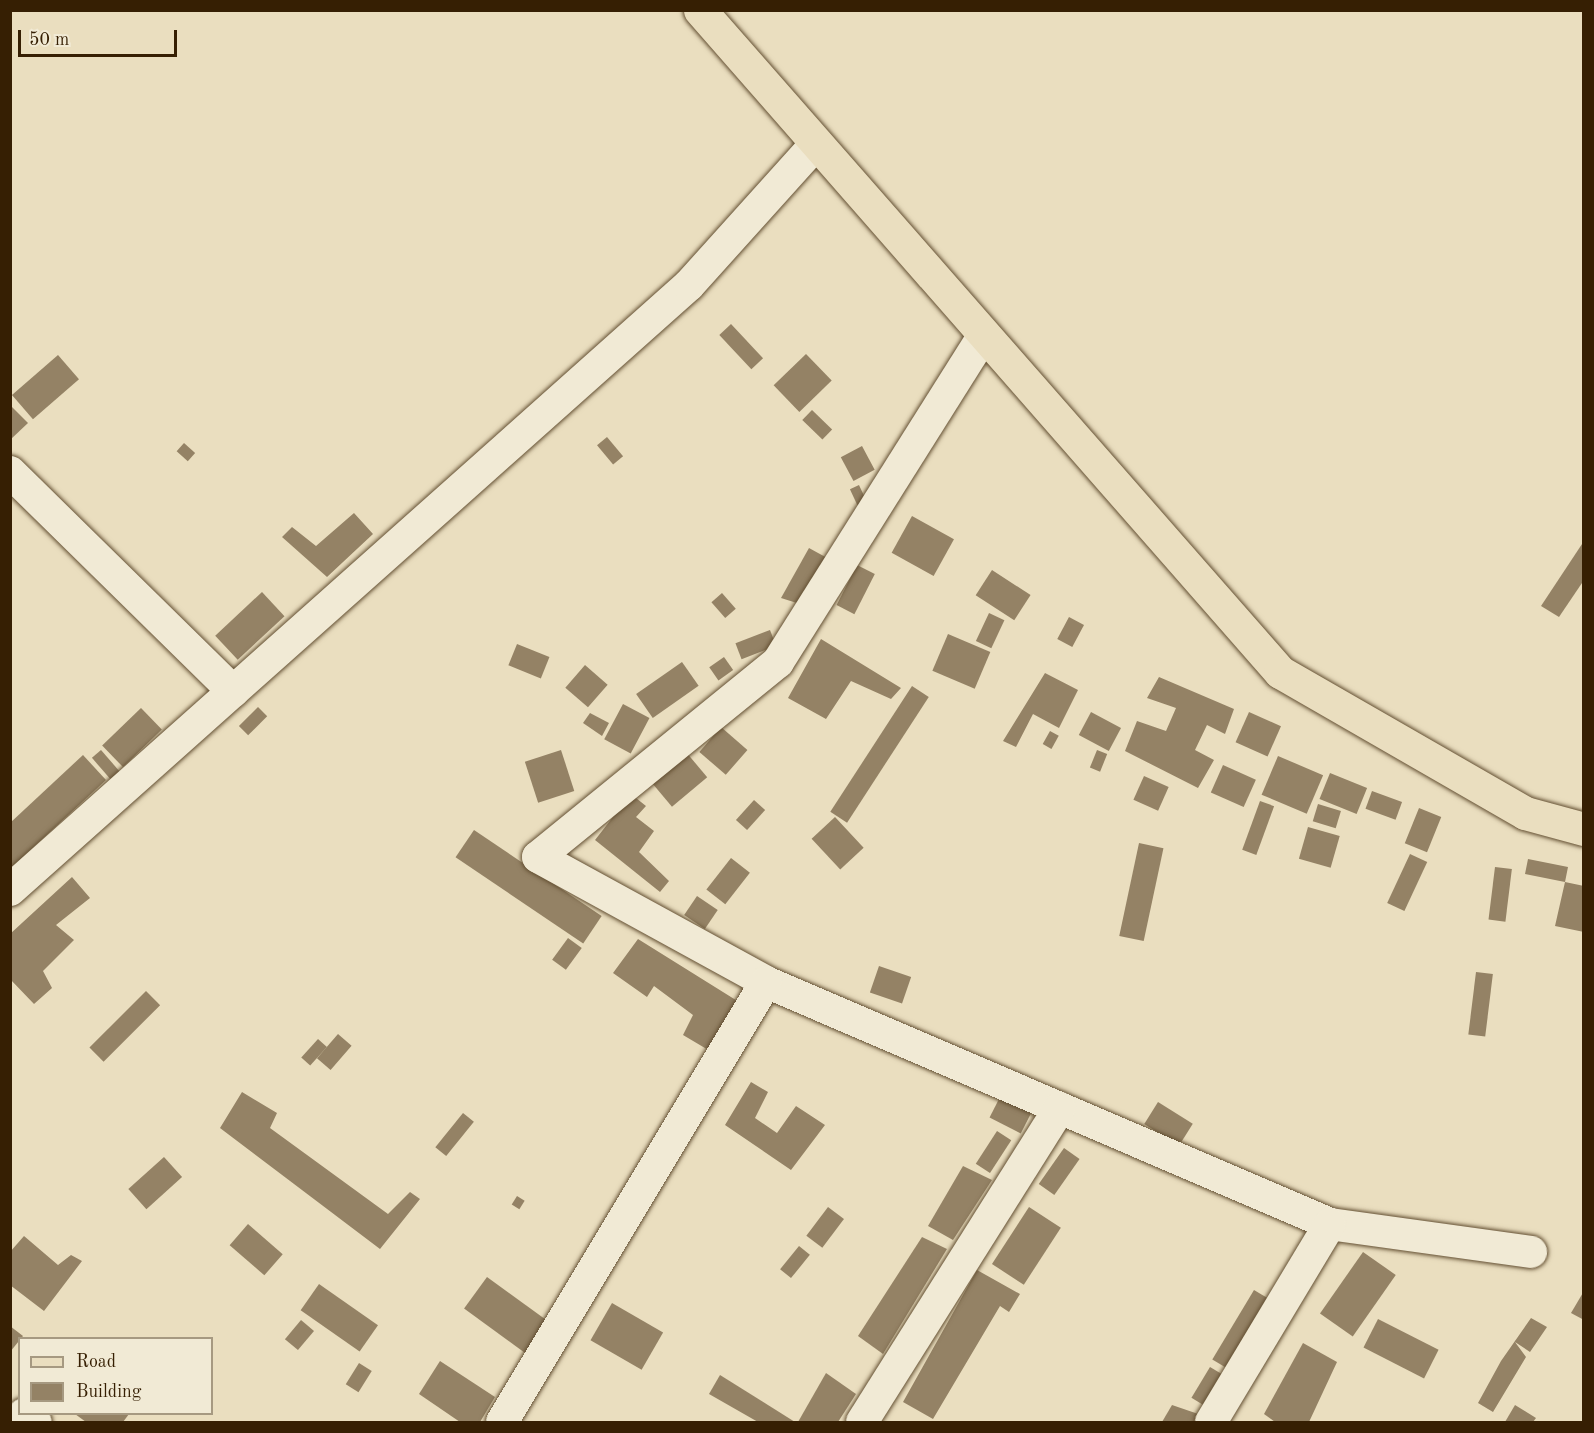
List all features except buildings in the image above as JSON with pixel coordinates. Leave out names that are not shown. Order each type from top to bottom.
[{"type":"main road","points":[[700,10],[982,338],[1280,672],[1525,813],[1584,829]]},
{"type":"street","points":[[10,890],[689,285],[816,144]]},
{"type":"street","points":[[982,338],[778,662],[538,857],[766,982],[1330,1224],[1532,1252]]},
{"type":"street","points":[[10,472],[233,691]]},
{"type":"street","points":[[502,1422],[766,982]]},
{"type":"street","points":[[862,1422],[1060,1108]]},
{"type":"street","points":[[1211,1422],[1330,1224]]}]
